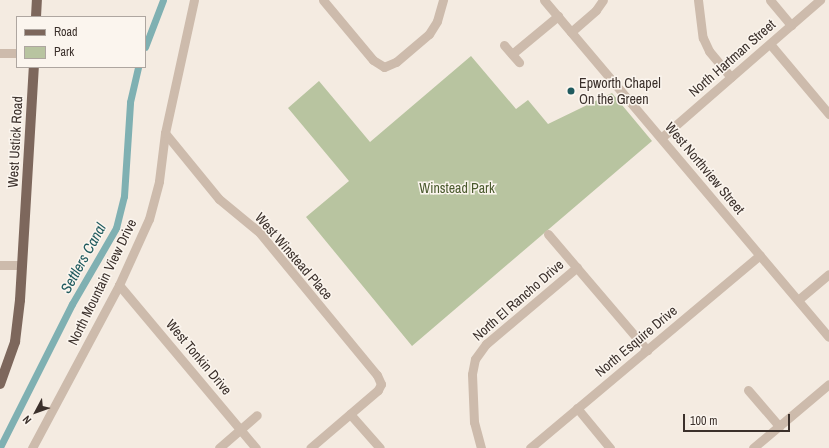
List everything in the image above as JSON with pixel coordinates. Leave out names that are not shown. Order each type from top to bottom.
[{"type":"main road","points":[[36,16],[37,0]]},
{"type":"main road","name":"West Ustick Road","points":[[0,384],[15,342],[22,265],[34,68]]},
{"type":"street","name":"North Mountain View Drive","points":[[32,448],[118,285],[149,218],[158,181],[165,133],[194,0]]},
{"type":"street","points":[[323,0],[373,60],[384,67],[396,62],[435,28],[442,0]]},
{"type":"street","name":"West Northview Street","points":[[544,0],[829,337]]},
{"type":"street","points":[[571,32],[596,10],[604,0]]},
{"type":"street","points":[[698,0],[703,38],[709,51],[732,77]]},
{"type":"street","points":[[770,0],[791,25]]},
{"type":"street","name":"North Hartman Street","points":[[661,138],[820,0]]},
{"type":"street","points":[[512,54],[558,16]]},
{"type":"street","points":[[770,44],[829,114]]},
{"type":"street","points":[[504,45],[519,62]]},
{"type":"street","points":[[0,52],[16,54]]},
{"type":"street","name":"West Winstead Place","points":[[165,133],[219,199],[259,232],[377,375],[381,384],[378,390],[350,414]]},
{"type":"street","points":[[548,234],[647,350]]},
{"type":"street","name":"North Esquire Drive","points":[[530,448],[760,255]]},
{"type":"street","points":[[0,265],[22,265]]},
{"type":"street","name":"North El Rancho Drive","points":[[481,448],[474,422],[472,374],[475,359],[486,344],[577,267]]},
{"type":"street","points":[[798,300],[829,274]]},
{"type":"street","name":"West Tonkin Drive","points":[[118,285],[256,448]]},
{"type":"street","points":[[753,448],[829,384]]},
{"type":"street","points":[[748,390],[779,426]]},
{"type":"street","points":[[577,408],[610,448]]},
{"type":"street","points":[[310,448],[350,414],[380,448]]},
{"type":"street","points":[[219,448],[258,415]]},
{"type":"green space","name":"Winstead Park","points":[[471,56],[516,109],[528,100],[548,124],[612,93],[652,141],[412,346],[306,217],[349,181],[288,108],[319,81],[370,142]]},
{"type":"waterway","name":"Settlers Canal","points":[[146,44],[163,0]]},
{"type":"waterway","name":"Settlers Canal","points":[[0,447],[72,304],[116,228],[124,196],[130,102],[138,68]]},
{"type":"place","name":"Epworth Chapel On the Green","points":[[571,91]]}]
